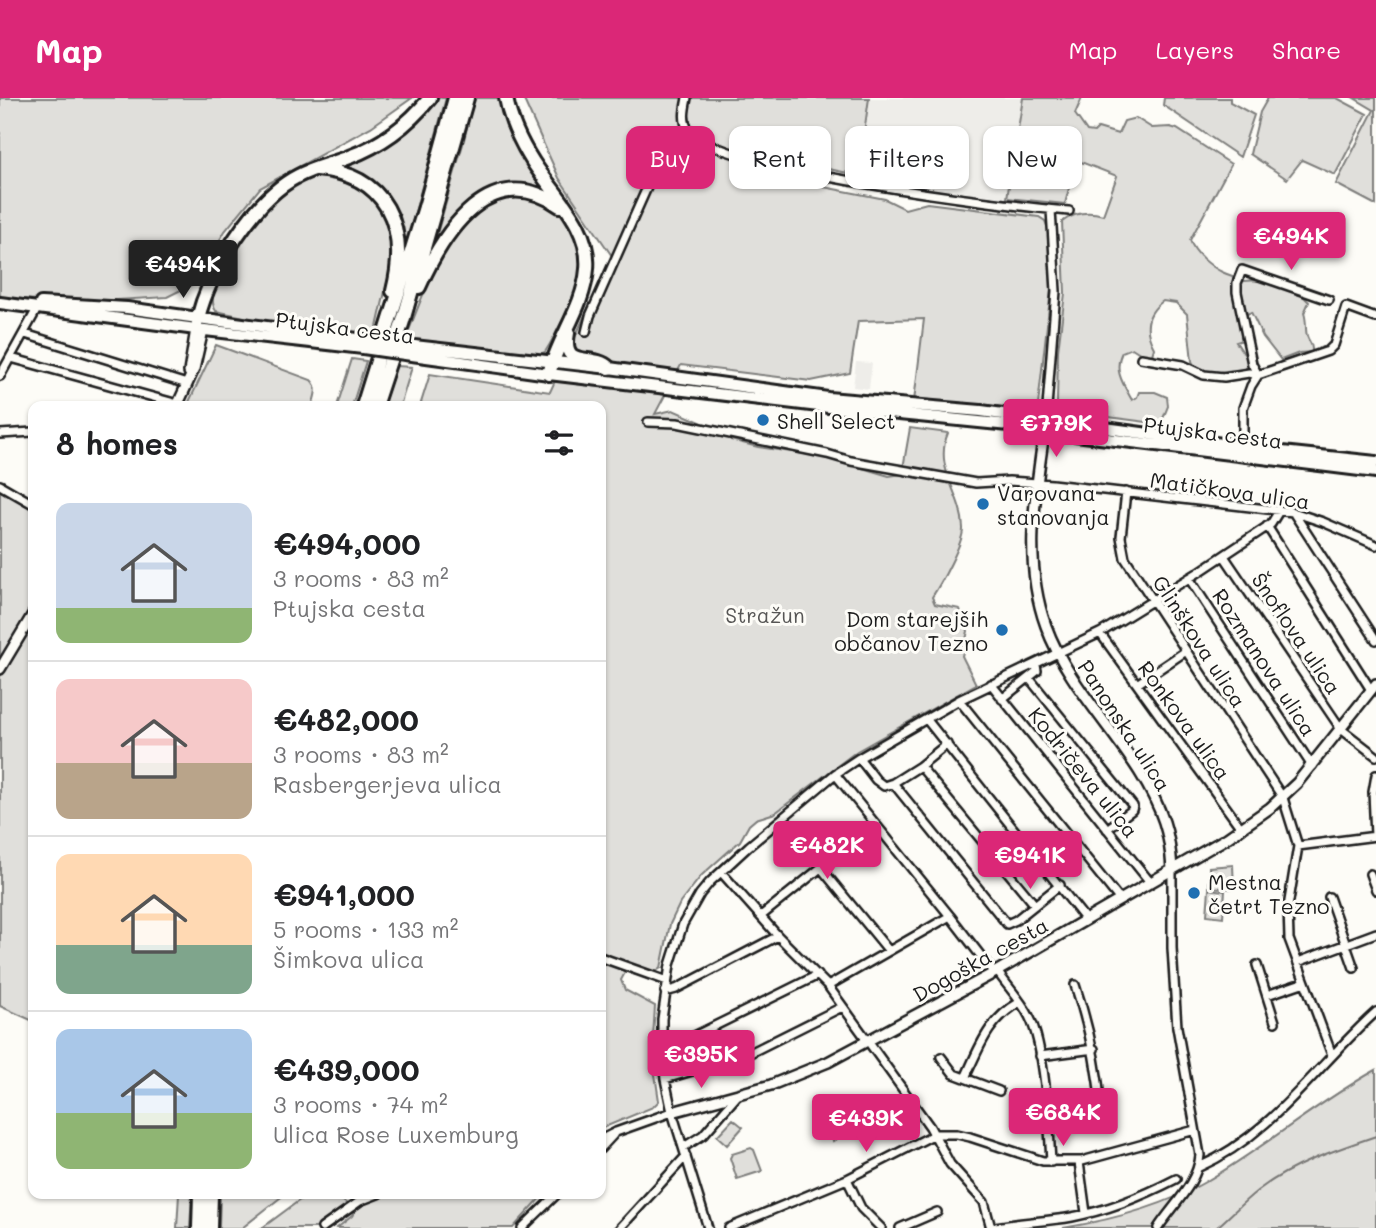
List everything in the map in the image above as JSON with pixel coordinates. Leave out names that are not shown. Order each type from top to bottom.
[{"type":"highway","points":[[201,324],[217,267],[268,198],[280,187],[312,169],[372,148],[417,115],[430,98]]},
{"type":"highway","points":[[376,401],[455,98]]},
{"type":"highway","points":[[365,401],[397,320],[467,98]]},
{"type":"highway","points":[[506,98],[532,160],[578,225],[585,244],[588,267],[582,294],[551,368]]},
{"type":"highway","points":[[312,169],[346,174],[358,180],[379,195],[390,211],[398,242],[395,281],[388,309],[397,320]]},
{"type":"highway","points":[[397,320],[411,312],[424,277],[441,246],[466,212],[479,202],[499,193],[524,192],[550,199],[570,215]]},
{"type":"highway","points":[[571,321],[566,348],[569,353],[582,360],[603,362],[609,368]]},
{"type":"highway","points":[[199,1228],[200,1199]]},
{"type":"highway","points":[[210,1228],[211,1199]]},
{"type":"main road","name":"Ptujska cesta","points":[[5,304],[413,350],[883,413],[1045,426],[1376,462]]},
{"type":"main road","name":"Ptujska cesta","points":[[5,304],[97,305],[201,324]]},
{"type":"main road","name":"Ptujska cesta","points":[[551,368],[609,368],[828,398],[981,411],[1045,426],[1376,472]]},
{"type":"street","points":[[687,98],[684,113],[688,126]]},
{"type":"street","points":[[715,146],[813,174],[917,192],[1069,211]]},
{"type":"street","points":[[586,332],[590,316],[646,189]]},
{"type":"street","points":[[1045,426],[1056,291],[1051,210]]},
{"type":"street","points":[[1258,375],[1252,364],[1237,292],[1242,270],[1329,300]]},
{"type":"street","points":[[1141,358],[1183,365],[1204,375],[1258,375],[1328,351],[1334,345],[1346,307],[1376,318]]},
{"type":"street","points":[[0,376],[26,334],[37,309]]},
{"type":"street","points":[[180,401],[194,369],[201,324]]},
{"type":"street","points":[[26,334],[187,384]]},
{"type":"street","points":[[11,358],[164,401]]},
{"type":"street","points":[[1243,433],[1243,408],[1258,375]]},
{"type":"street","name":"Matičkova ulica","points":[[648,422],[677,423],[909,473],[976,483],[1038,483],[1293,512],[1376,545]]},
{"type":"street","name":"Panonska ulica","points":[[1045,426],[1032,529],[1034,579],[1042,615],[1058,654],[1154,797],[1168,835],[1172,869],[1172,948],[1177,1027],[1200,1155],[1199,1167]]},
{"type":"street","points":[[0,434],[28,432]]},
{"type":"street","points":[[0,485],[28,501]]},
{"type":"street","name":"Glinškova ulica","points":[[1126,492],[1121,537],[1125,558],[1283,798],[1298,846]]},
{"type":"street","points":[[708,1228],[672,1112],[662,1052],[662,1019],[667,981],[683,924],[700,894],[721,872],[835,774],[859,758],[959,700],[1100,633],[1224,556],[1275,520],[1279,511]]},
{"type":"street","points":[[1293,512],[1376,640]]},
{"type":"street","points":[[1267,526],[1374,687]]},
{"type":"street","name":"Šnoflova ulica","points":[[1224,556],[1341,729],[1376,756]]},
{"type":"street","name":"Rozmanova ulica","points":[[1189,578],[1312,766]]},
{"type":"street","points":[[0,669],[28,622]]},
{"type":"street","name":"Ronkova ulica","points":[[1100,633],[1241,828]]},
{"type":"street","points":[[1137,684],[1186,651]]},
{"type":"street","points":[[1002,699],[1037,671],[1036,664]]},
{"type":"street","points":[[1029,678],[1133,806],[1132,810],[1107,830]]},
{"type":"street","name":"Kodričeva ulica","points":[[991,684],[1150,882]]},
{"type":"street","name":"Dogoška cesta","points":[[606,1137],[672,1112],[737,1096],[813,1069],[869,1041],[1086,920],[1241,828],[1283,798],[1312,766],[1374,687]]},
{"type":"street","points":[[959,700],[1120,900]]},
{"type":"street","points":[[927,720],[1086,920]]},
{"type":"street","points":[[859,758],[881,784],[893,783],[947,744]]},
{"type":"street","points":[[920,766],[1035,905]]},
{"type":"street","points":[[835,774],[1020,1002],[1033,1026],[1040,1056],[1051,1162]]},
{"type":"street","points":[[1332,1055],[1289,939],[1287,921],[1298,846],[1376,836],[1373,792],[1376,775]]},
{"type":"street","points":[[893,783],[1007,923],[1011,924],[1060,885]]},
{"type":"street","points":[[761,916],[875,824]]},
{"type":"street","points":[[821,868],[889,951]]},
{"type":"street","points":[[721,872],[778,936],[828,986],[935,1134],[950,1164],[984,1202],[990,1228],[1086,1213],[1129,1201],[1176,1179]]},
{"type":"street","points":[[1370,874],[1376,890]]},
{"type":"street","points":[[1329,897],[1354,968]]},
{"type":"street","points":[[828,986],[950,916]]},
{"type":"street","points":[[1298,962],[1376,933]]},
{"type":"street","points":[[665,992],[676,989],[778,936]]},
{"type":"street","points":[[606,959],[667,981]]},
{"type":"street","points":[[1257,965],[1275,1022]]},
{"type":"street","points":[[662,1052],[818,975]]},
{"type":"street","points":[[1267,995],[1305,982]]},
{"type":"street","points":[[1075,985],[1094,1049],[1101,1108]]},
{"type":"street","points":[[965,1078],[992,1024],[1020,1002]]},
{"type":"street","points":[[665,1079],[752,1053],[842,1007]]},
{"type":"street","points":[[1158,1228],[1199,1167],[1221,1157],[1245,1140],[1296,1094],[1376,1012]]},
{"type":"street","points":[[1040,1056],[1094,1049]]},
{"type":"street","points":[[942,1057],[954,1074],[999,1091]]},
{"type":"street","points":[[684,1147],[703,1135],[737,1096]]},
{"type":"street","points":[[729,1228],[847,1179],[935,1134],[957,1134],[1051,1162],[1079,1161],[1195,1130]]},
{"type":"street","name":"Dogoška cesta","points":[[606,1143],[616,1132]]},
{"type":"street","points":[[620,1228],[686,1156]]},
{"type":"street","points":[[1079,1161],[1086,1213]]},
{"type":"street","points":[[847,1179],[861,1208],[881,1228]]},
{"type":"street","points":[[322,1228],[365,1199]]},
{"type":"street","points":[[523,1228],[552,1199]]},
{"type":"street","points":[[900,1228],[937,1212]]},
{"type":"shaded area","points":[[869,98],[1023,98],[1019,126],[983,126],[983,189],[1008,189],[1007,198],[940,189],[969,189],[969,126],[865,126]]},
{"type":"shaded area","points":[[856,362],[872,363],[869,389],[853,387]]},
{"type":"green space","points":[[0,98],[412,98],[371,127],[260,188],[225,231],[195,283],[167,297],[100,301],[0,299]]},
{"type":"green space","points":[[434,98],[446,98],[404,253],[391,208],[328,167],[364,154]]},
{"type":"green space","points":[[474,98],[503,98],[556,201],[494,191],[431,254],[463,144]]},
{"type":"green space","name":"Stražun","points":[[523,98],[869,98],[865,126],[845,126],[845,172],[831,170],[831,126],[729,126],[729,189],[831,188],[885,199],[905,209],[927,203],[1039,217],[1045,221],[1048,229],[1051,289],[1038,405],[1031,410],[914,401],[924,319],[858,321],[850,373],[811,381],[681,365],[655,414],[673,410],[721,431],[731,440],[758,447],[825,457],[889,476],[902,474],[910,428],[948,433],[944,458],[963,528],[956,553],[932,597],[935,604],[960,609],[968,631],[962,656],[976,684],[857,751],[775,813],[756,819],[749,825],[740,841],[702,875],[680,903],[670,924],[661,968],[654,972],[627,969],[621,980],[625,990],[655,1006],[652,1054],[659,1101],[653,1107],[606,1127],[606,401],[422,401],[430,374],[550,392],[612,256],[559,178]]},
{"type":"green space","points":[[1023,98],[1082,98],[1075,114],[1087,131],[1094,132],[1098,128],[1118,134],[1124,121],[1136,118],[1152,128],[1177,129],[1231,164],[1190,240],[1192,245],[1203,259],[1222,272],[1244,281],[1279,285],[1304,297],[1309,302],[1304,313],[1312,352],[1299,353],[1281,360],[1263,337],[1251,312],[1239,318],[1243,340],[1236,342],[1250,363],[1243,372],[1202,373],[1192,361],[1187,314],[1176,303],[1163,301],[1153,311],[1148,323],[1154,348],[1152,355],[1143,355],[1132,348],[1122,352],[1119,359],[1120,377],[1132,400],[1139,392],[1155,392],[1167,397],[1168,406],[1162,421],[1154,423],[1063,411],[1057,404],[1058,351],[1065,293],[1062,222],[1082,214],[1103,215],[1117,176],[1082,162],[1082,126],[1019,126]]},
{"type":"green space","points":[[1164,98],[1230,98],[1230,102],[1254,115],[1240,157],[1163,105]]},
{"type":"green space","points":[[1268,98],[1337,98],[1367,114],[1335,175],[1302,160],[1287,179],[1250,154],[1260,112]]},
{"type":"green space","points":[[1354,98],[1376,98],[1376,205],[1336,184],[1374,110]]},
{"type":"green space","points":[[327,174],[359,183],[385,209],[394,245],[375,336],[301,329],[216,311],[213,299],[217,282],[226,263],[254,222],[295,182]]},
{"type":"green space","points":[[1008,189],[1069,189],[1065,204],[1007,198]]},
{"type":"green space","points":[[518,194],[555,205],[562,210],[576,232],[581,251],[582,275],[545,352],[535,356],[405,340],[435,266],[456,231],[486,203]]},
{"type":"green space","points":[[216,345],[311,380],[316,389],[313,401],[189,401]]},
{"type":"green space","points":[[352,359],[366,361],[354,401],[339,401]]},
{"type":"green space","points":[[396,366],[412,367],[402,401],[385,401]]},
{"type":"green space","points":[[0,490],[28,506],[28,1019],[0,1006]]},
{"type":"green space","points":[[1233,865],[1234,889],[1209,887],[1209,867]]},
{"type":"green space","points":[[1209,889],[1225,891],[1223,917],[1207,915]]},
{"type":"green space","points":[[1376,1070],[1376,1228],[1063,1228],[1136,1211],[1189,1191],[1227,1169]]},
{"type":"green space","points":[[838,1110],[850,1131],[833,1141],[824,1118]]},
{"type":"green space","points":[[733,1119],[743,1127],[727,1145],[717,1136]]},
{"type":"green space","points":[[751,1148],[762,1171],[737,1179],[730,1158],[732,1154]]},
{"type":"green space","points":[[179,1199],[192,1199],[190,1228],[177,1228]]},
{"type":"green space","points":[[220,1199],[279,1199],[242,1228],[219,1228]]},
{"type":"green space","points":[[301,1199],[341,1199],[348,1205],[316,1228],[262,1228]]},
{"type":"green space","points":[[352,1199],[539,1199],[513,1228],[337,1228],[352,1216],[358,1206]]},
{"type":"waterway","points":[[1216,1228],[1270,1181],[1314,1159],[1376,1136]]},
{"type":"place","name":"Shell Select","points":[[763,420]]},
{"type":"place","name":"Varovana stanovanja","points":[[983,504]]},
{"type":"place","name":"Dom starejših občanov Tezno","points":[[1002,630]]},
{"type":"place","name":"Mestna četrt Tezno","points":[[1194,893]]}]
